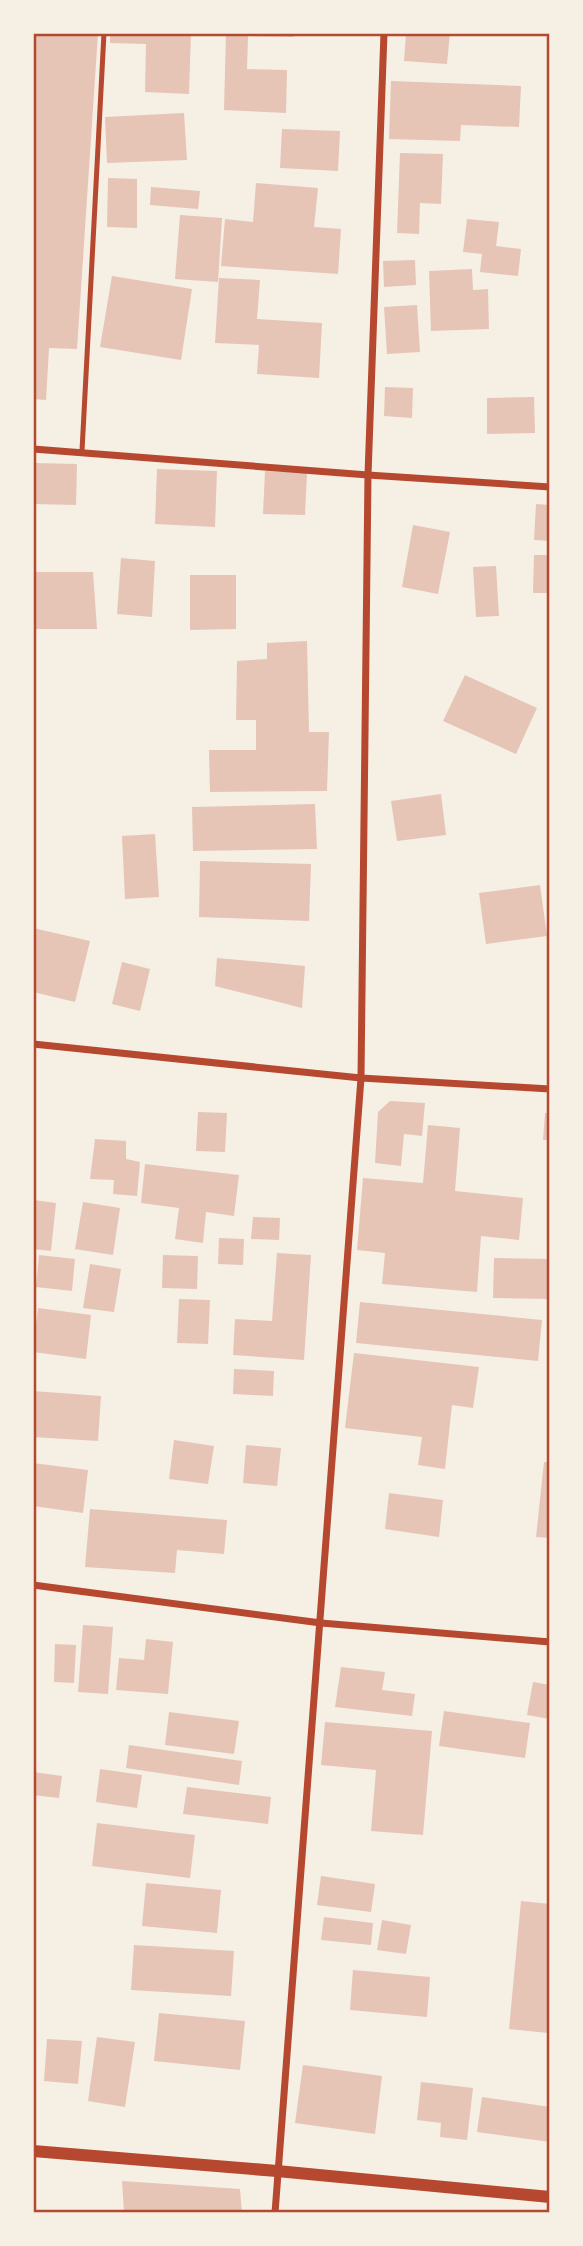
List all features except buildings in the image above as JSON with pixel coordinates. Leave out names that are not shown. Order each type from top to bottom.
[{"type":"street","points":[[275,2213],[361,1078],[369,475],[384,33]]},
{"type":"street","points":[[33,449],[550,486]]},
{"type":"street","points":[[33,1044],[361,1078],[550,1088]]},
{"type":"street","points":[[33,1585],[321,1623],[550,1642]]},
{"type":"street","points":[[33,2151],[550,2197]]},
{"type":"lane","points":[[82,451],[104,33]]}]
